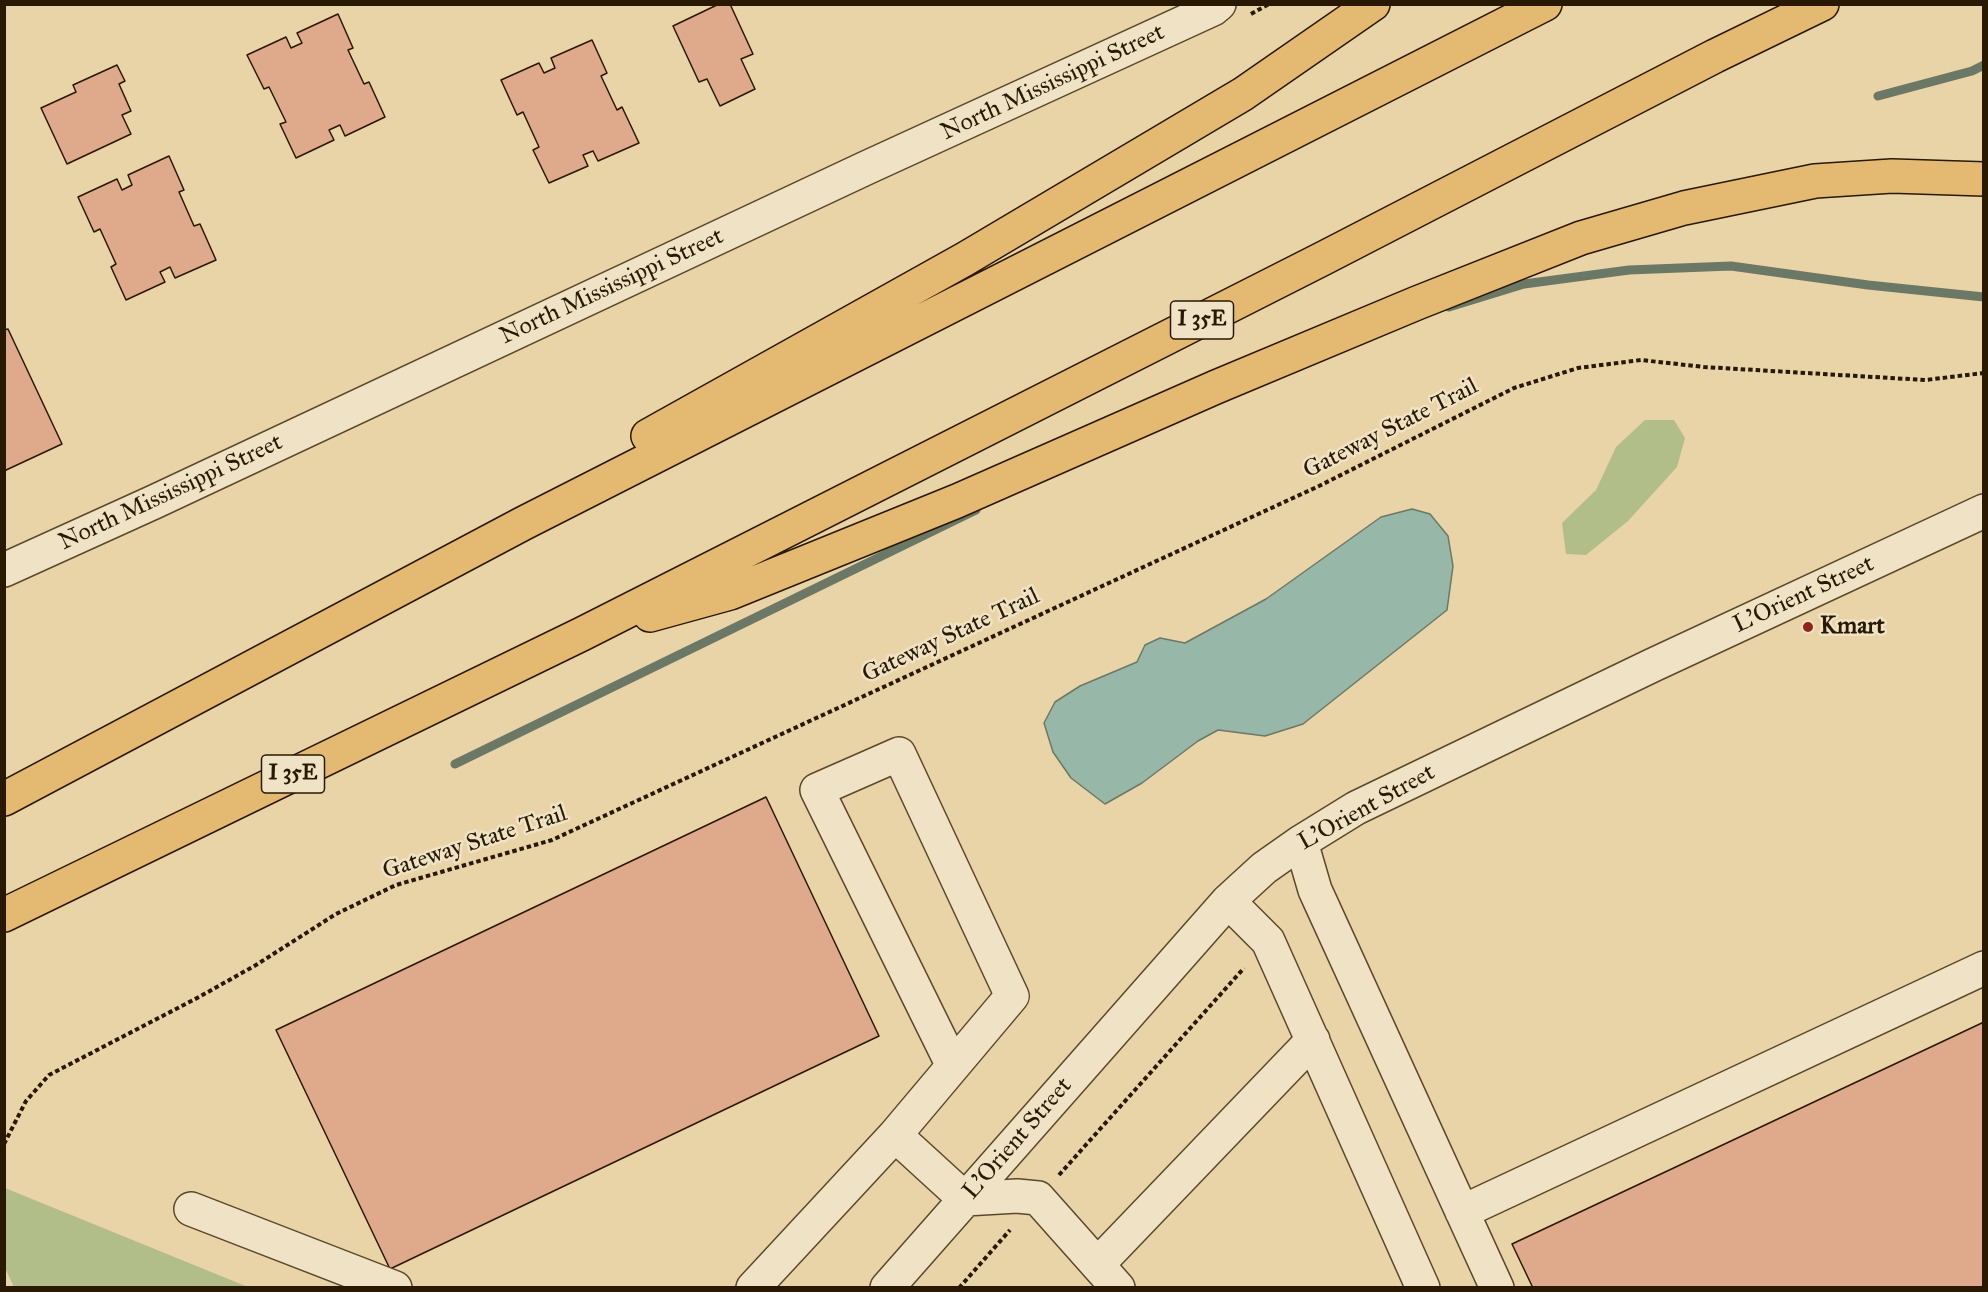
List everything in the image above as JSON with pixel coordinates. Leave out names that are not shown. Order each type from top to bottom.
[{"type":"highway","points":[[524,523],[648,436],[965,259],[1243,94],[1373,4]]},
{"type":"highway","points":[[4,799],[524,523],[1545,4]]},
{"type":"highway","name":"I 35E","points":[[4,915],[582,634],[1822,4]]},
{"type":"highway","points":[[582,634],[730,593],[957,501],[1216,387],[1417,303],[1581,238],[1683,208],[1815,181],[1892,176],[1983,179]]},
{"type":"street","name":"North Mississippi Street","points":[[4,570],[1213,9],[1219,4]]},
{"type":"street","name":"L'Orient Street","points":[[887,1287],[1228,901],[1264,868],[1300,842],[1356,808],[1653,665],[1983,511]]},
{"type":"street","points":[[753,1287],[895,1135],[1012,996],[899,754],[817,790],[953,1066]]},
{"type":"street","points":[[1300,842],[1316,890],[1497,1287]]},
{"type":"street","points":[[1228,901],[1268,941],[1423,1287]]},
{"type":"street","points":[[1462,1212],[1983,968]]},
{"type":"street","points":[[895,1135],[965,1199],[1017,1196],[1038,1198],[1108,1276],[1313,1040]]},
{"type":"street","points":[[191,1209],[395,1287]]},
{"type":"path","name":"Gateway State Trail","points":[[4,1144],[26,1101],[49,1075],[199,998],[336,914],[396,885],[552,840],[1309,491],[1514,388],[1578,368],[1641,360],[1704,368],[1925,380],[1983,373]]},
{"type":"path","points":[[959,1287],[1268,941]]},
{"type":"green space","points":[[1645,420],[1674,420],[1685,438],[1677,467],[1628,521],[1586,555],[1566,554],[1562,523],[1596,490],[1616,447]]},
{"type":"green space","points":[[5,1188],[248,1287],[14,1287],[5,1268]]},
{"type":"shaded area","points":[[1412,509],[1430,514],[1448,536],[1453,566],[1447,610],[1303,724],[1265,736],[1218,730],[1198,741],[1142,783],[1105,804],[1071,778],[1053,752],[1044,723],[1055,702],[1080,686],[1137,662],[1145,645],[1160,638],[1185,643],[1266,599],[1381,517]]},
{"type":"building","points":[[719,4],[730,4],[753,54],[741,59],[755,89],[720,106],[707,79],[699,82],[673,26]]},
{"type":"building","points":[[338,14],[353,48],[348,50],[364,84],[369,82],[385,117],[345,136],[340,125],[329,130],[334,140],[296,158],[280,124],[286,122],[269,87],[264,89],[247,55],[286,37],[291,48],[302,43],[297,33]]},
{"type":"building","points":[[592,40],[607,73],[601,76],[617,110],[622,107],[639,143],[598,161],[593,151],[583,155],[588,166],[549,183],[533,150],[539,147],[523,112],[517,115],[501,80],[539,63],[544,73],[555,68],[551,58]]},
{"type":"building","points":[[117,65],[125,81],[119,84],[131,111],[122,115],[131,134],[67,164],[41,108],[76,92],[73,85]]},
{"type":"building","points":[[169,156],[184,190],[179,192],[194,226],[200,224],[216,260],[175,278],[170,267],[160,272],[165,282],[126,300],[111,267],[116,264],[100,229],[94,232],[78,197],[117,179],[122,190],[132,185],[128,175]]},
{"type":"building","points":[[8,329],[62,444],[4,471],[4,330]]},
{"type":"building","points":[[766,797],[879,1036],[390,1269],[276,1030]]},
{"type":"building","points":[[1984,1022],[1984,1288],[1533,1288],[1512,1244]]},
{"type":"waterway","points":[[1878,96],[1972,71],[1984,65]]},
{"type":"waterway","points":[[1449,307],[1524,284],[1629,270],[1731,266],[1868,285],[1984,297]]},
{"type":"waterway","points":[[455,764],[976,510]]},
{"type":"place","name":"Kmart","points":[[1808,627]]}]
